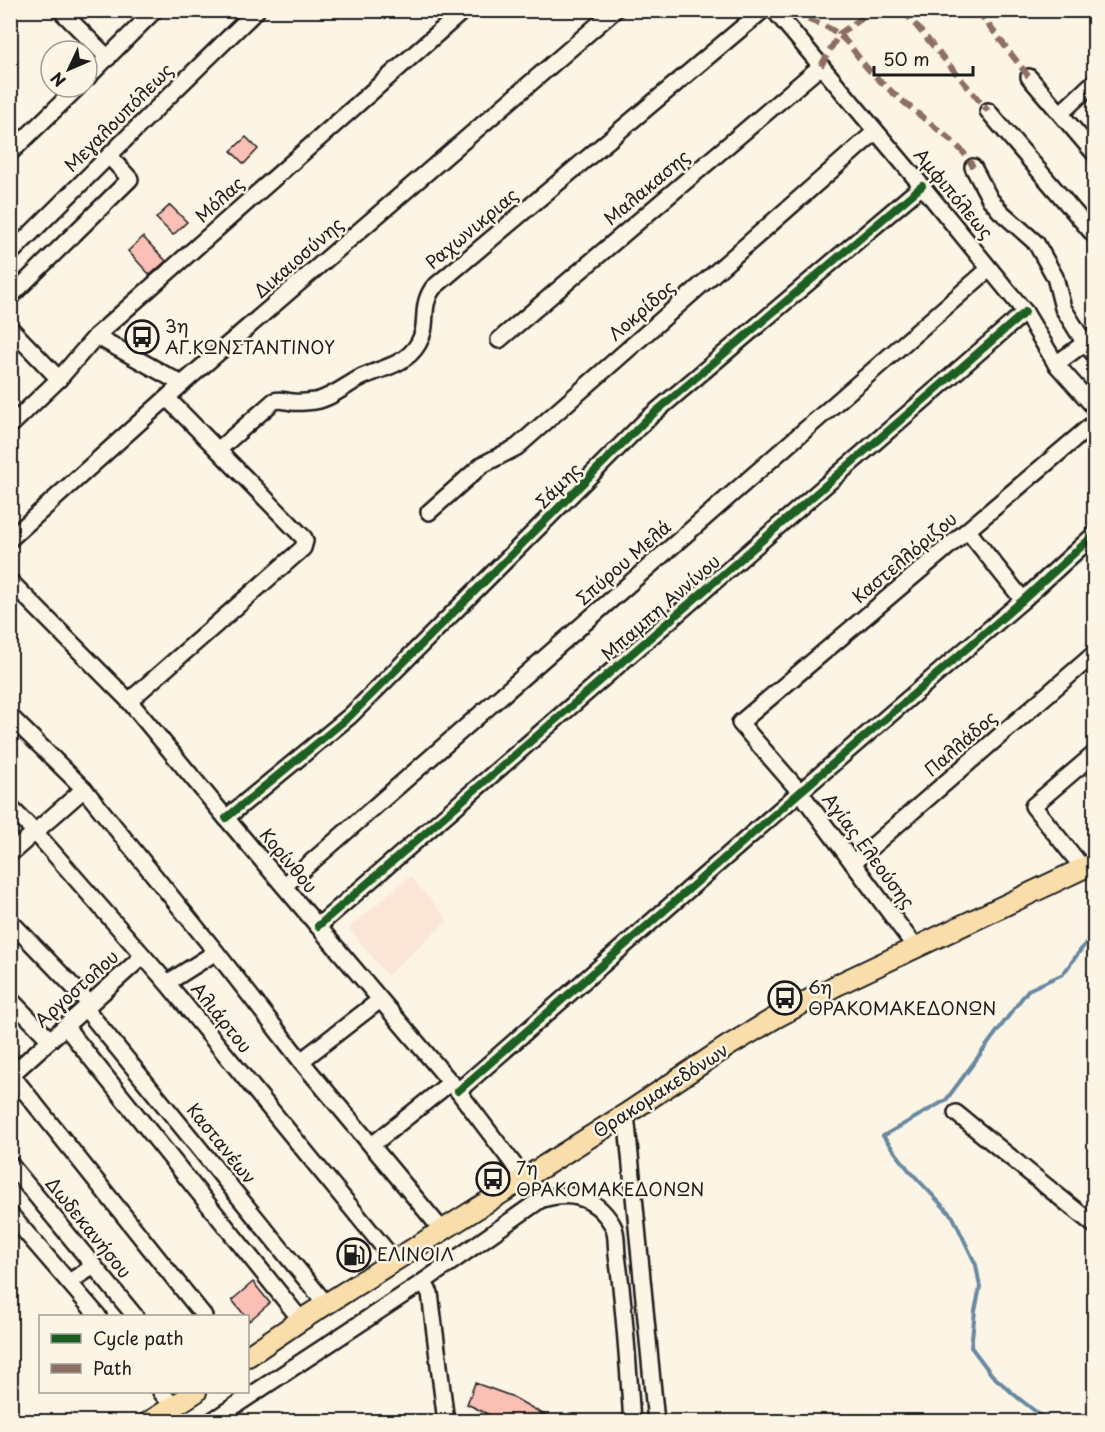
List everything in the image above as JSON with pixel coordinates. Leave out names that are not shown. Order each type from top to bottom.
[{"type":"main road","name":"Θρακομακεδόνων","points":[[249,1355],[394,1260],[775,1018],[841,983],[1089,865]]},
{"type":"main road","points":[[149,1422],[167,1399],[192,1393]]},
{"type":"street","points":[[60,10],[108,58]]},
{"type":"street","points":[[99,67],[155,10]]},
{"type":"street","name":"Μεγαλουπόλεως","points":[[10,254],[257,10]]},
{"type":"street","name":"Μόλας","points":[[10,426],[59,379],[96,336],[464,10]]},
{"type":"street","name":"Δικαιοσύνης","points":[[10,539],[182,384],[615,10]]},
{"type":"street","name":"Ραχωνικριας","points":[[218,450],[274,401],[300,402],[323,399],[408,356],[422,337],[425,302],[433,288],[763,10]]},
{"type":"street","name":"Αμφιπόλεως","points":[[774,10],[1025,312],[1056,363],[1095,407]]},
{"type":"street","name":"Μαλακασης","points":[[499,340],[821,66]]},
{"type":"street","points":[[1029,77],[1095,153]]},
{"type":"street","points":[[1061,113],[1095,82]]},
{"type":"street","points":[[10,153],[66,99]]},
{"type":"street","points":[[988,111],[1095,235]]},
{"type":"street","name":"Λοκρίδος","points":[[429,512],[482,465],[517,447],[875,132]]},
{"type":"street","points":[[10,297],[130,179],[109,156]]},
{"type":"street","points":[[973,167],[990,199],[1036,243],[1055,277],[1063,308],[1091,344],[1056,363]]},
{"type":"street","name":"Σάμης","points":[[226,818],[350,717],[646,420],[922,186]]},
{"type":"street","name":"Σπύρου Μελά","points":[[284,886],[990,269]]},
{"type":"street","name":"Μπαμπη Αννίνου","points":[[318,926],[1025,312]]},
{"type":"street","points":[[10,328],[59,379]]},
{"type":"street","points":[[96,336],[182,384]]},
{"type":"street","points":[[129,701],[304,546],[305,541],[167,398]]},
{"type":"street","name":"Καστελλόριζου","points":[[740,723],[1095,423]]},
{"type":"street","points":[[968,531],[1023,600]]},
{"type":"street","points":[[372,1145],[454,1086],[800,792],[1095,535]]},
{"type":"street","name":"Κορίνθου","points":[[10,581],[129,701],[454,1086],[524,1178]]},
{"type":"street","name":"Παλλάδος","points":[[853,863],[1095,654]]},
{"type":"street","points":[[10,716],[84,789],[301,1061],[442,1230]]},
{"type":"street","name":"Αγίας Ελεούσης","points":[[740,723],[800,792],[916,948]]},
{"type":"street","points":[[1089,865],[1033,806],[1095,754]]},
{"type":"street","points":[[10,854],[84,789]]},
{"type":"street","name":"Αλιάρτου","points":[[10,807],[35,832],[167,983],[394,1260]]},
{"type":"street","name":"Καστανέων","points":[[10,921],[88,1006],[326,1304]]},
{"type":"street","points":[[167,983],[216,952]]},
{"type":"street","name":"Αργοστολου","points":[[11,1074],[143,956]]},
{"type":"street","points":[[10,999],[50,1040]]},
{"type":"street","points":[[301,1061],[380,999]]},
{"type":"street","points":[[65,1026],[301,1320]]},
{"type":"street","points":[[11,1074],[202,1315]]},
{"type":"street","points":[[956,1113],[1095,1225]]},
{"type":"street","points":[[626,1114],[656,1422]]},
{"type":"street","name":"Δωδεκανήσου","points":[[10,1164],[133,1315]]},
{"type":"street","points":[[210,1422],[423,1282],[540,1200],[559,1194],[570,1194],[593,1203],[613,1225],[620,1272],[632,1422]]},
{"type":"street","points":[[10,1214],[96,1315]]},
{"type":"street","points":[[69,1282],[94,1266]]},
{"type":"street","points":[[423,1282],[430,1293],[446,1422]]},
{"type":"shaded area","points":[[410,876],[448,920],[387,976],[349,928]]},
{"type":"building","points":[[246,137],[258,149],[244,164],[231,151]]},
{"type":"building","points":[[170,205],[187,222],[173,235],[156,218]]},
{"type":"building","points":[[143,237],[166,261],[150,275],[128,251]]},
{"type":"building","points":[[356,1244],[365,1254],[354,1264],[345,1254]]},
{"type":"building","points":[[253,1282],[270,1303],[249,1321],[249,1315],[244,1315],[232,1300]]},
{"type":"building","points":[[475,1383],[511,1396],[557,1422],[495,1422],[496,1418],[467,1404]]},
{"type":"waterway","points":[[1049,1422],[992,1375],[971,1347],[980,1287],[976,1265],[953,1217],[908,1169],[883,1136],[946,1100],[1028,990],[1063,974],[1094,932]]},
{"type":"marked path","points":[[793,10],[842,37],[876,77],[956,145],[973,167]]},
{"type":"marked path","points":[[821,66],[839,34],[873,10]]},
{"type":"marked path","points":[[903,10],[988,111]]},
{"type":"marked path","points":[[977,10],[1029,77]]},
{"type":"cycle path","points":[[226,818],[350,716],[646,420],[922,186]]},
{"type":"cycle path","points":[[318,926],[1025,312]]},
{"type":"cycle path","points":[[458,1091],[1023,600],[1094,535]]},
{"type":"place","name":"3η ΑΓ.ΚΩΝΣΤΑΝΤΙΝΟΥ","points":[[142,337]]},
{"type":"place","name":"6η ΘΡΑΚΟΜΑΚΕΔΟΝΩΝ","points":[[785,998]]},
{"type":"place","name":"7η ΘΡΑΚΟΜΑΚΕΔΟΝΩΝ","points":[[493,1179]]},
{"type":"place","name":"ΕΛΙΝΟΙΛ","points":[[354,1255]]}]
